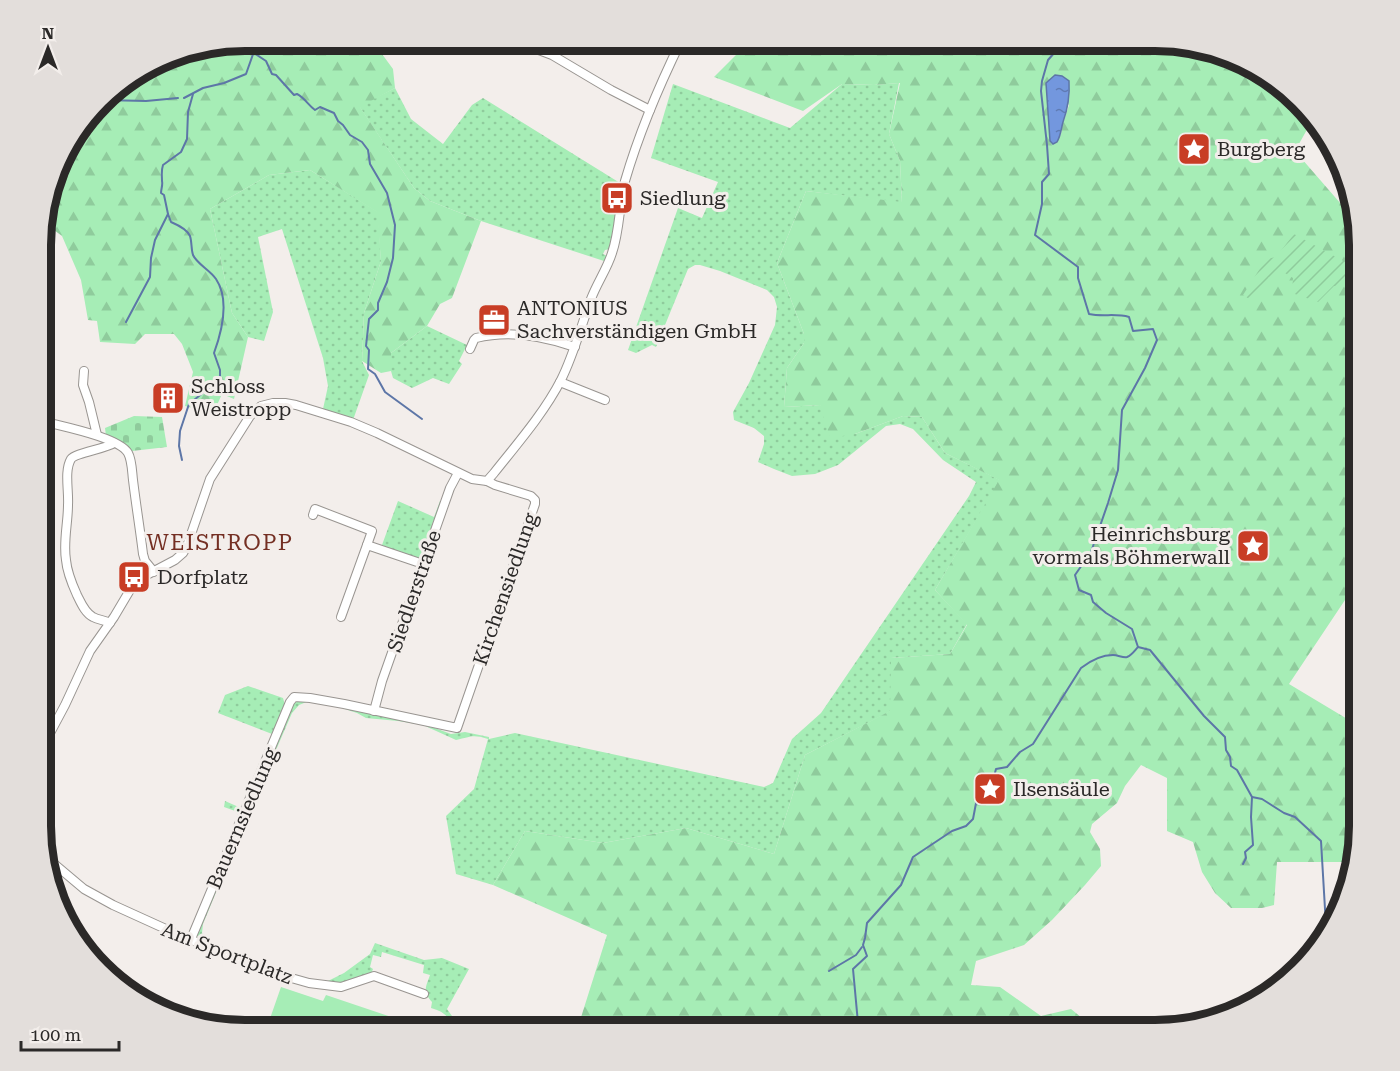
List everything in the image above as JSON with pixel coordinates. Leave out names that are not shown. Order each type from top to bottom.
[{"type":"street","points":[[541,51],[650,110]]},
{"type":"street","points":[[487,481],[525,433],[560,382],[592,297],[612,255],[625,183],[650,110],[676,51]]},
{"type":"street","points":[[470,349],[476,338],[514,334],[553,340],[575,347]]},
{"type":"street","points":[[84,371],[83,385],[97,435]]},
{"type":"street","points":[[560,382],[605,400]]},
{"type":"street","name":"Kirchensiedlung","points":[[154,572],[183,553],[210,479],[250,416],[261,406],[273,403],[296,405],[351,422],[472,479],[487,481],[531,496],[535,504],[457,728],[374,711]]},
{"type":"street","points":[[51,423],[97,435],[126,450],[129,454],[143,554],[145,561],[154,572],[141,578],[130,590],[87,657],[66,705],[51,732]]},
{"type":"street","points":[[110,622],[95,619],[81,604],[67,565],[66,544],[68,470],[71,460],[75,455],[114,443]]},
{"type":"street","name":"Siedlerstraße","points":[[374,711],[382,681],[423,564],[450,488],[458,473]]},
{"type":"street","points":[[313,515],[315,509],[372,531],[341,617]]},
{"type":"street","points":[[367,545],[423,564]]},
{"type":"street","points":[[95,619],[102,634]]},
{"type":"street","name":"Bauernsiedlung","points":[[191,939],[294,697],[374,711]]},
{"type":"street","name":"Am Sportplatz","points":[[55,865],[84,889],[112,905],[257,967],[309,983],[341,987],[374,976],[424,994]]},
{"type":"green space","points":[[245,51],[378,51],[382,54],[393,69],[395,88],[360,107],[414,188],[430,201],[481,221],[452,298],[440,304],[427,326],[391,353],[391,371],[381,373],[362,361],[364,313],[381,261],[377,212],[310,170],[269,175],[210,209],[232,313],[248,337],[234,399],[222,394],[213,414],[185,406],[193,372],[182,344],[174,334],[145,334],[135,344],[100,342],[97,321],[88,320],[81,280],[62,236],[52,229],[61,183],[77,148],[99,117],[117,99],[159,71],[195,58]]},
{"type":"green space","points":[[740,51],[1168,51],[1193,55],[1229,66],[1252,77],[1288,104],[1309,127],[1295,151],[1345,208],[1349,245],[1349,594],[1289,684],[1349,720],[1349,839],[1345,862],[1277,862],[1274,905],[1262,908],[1231,908],[1215,893],[1202,872],[1193,842],[1167,831],[1167,778],[1141,765],[1125,786],[1117,803],[1092,824],[1090,832],[1100,849],[1101,866],[1052,920],[1024,945],[976,961],[971,985],[1000,987],[1041,1016],[1071,1009],[1084,1020],[580,1020],[607,935],[493,885],[525,831],[603,843],[686,828],[774,854],[805,755],[890,711],[891,658],[950,654],[967,625],[935,590],[999,480],[945,453],[922,417],[903,416],[855,434],[830,438],[820,405],[784,407],[787,368],[804,343],[804,334],[777,263],[806,191],[902,202],[900,161],[889,134],[900,83],[842,84],[803,111],[714,77]],"holes":[[[1046,83],[1069,105],[1061,134],[1053,144],[1050,141]]]},
{"type":"green space","points":[[899,83],[889,134],[900,161],[902,203],[806,191],[777,263],[804,334],[804,343],[787,368],[784,407],[820,405],[855,434],[903,416],[922,417],[945,453],[1000,480],[935,590],[967,624],[950,654],[891,658],[891,711],[805,755],[774,854],[686,828],[603,843],[525,831],[493,885],[456,874],[446,816],[474,789],[488,739],[475,736],[456,740],[423,725],[366,718],[342,708],[309,701],[299,705],[292,713],[244,824],[203,924],[202,933],[216,946],[260,964],[308,979],[281,973],[201,941],[197,935],[200,923],[293,704],[302,699],[424,724],[451,734],[465,732],[489,737],[489,739],[515,733],[764,787],[773,783],[792,739],[821,713],[969,496],[976,482],[943,460],[913,429],[900,424],[886,426],[838,465],[815,474],[792,476],[758,462],[764,436],[754,428],[734,420],[733,412],[749,383],[775,325],[777,307],[774,297],[767,290],[720,271],[695,265],[688,269],[656,347],[652,345],[636,353],[628,350],[678,208],[702,218],[718,182],[651,158],[673,84],[790,128],[842,84]]},
{"type":"green space","points":[[395,88],[411,119],[443,144],[472,105],[483,98],[620,183],[610,249],[605,250],[603,254],[607,256],[604,261],[481,221],[430,201],[414,188],[359,106]]},
{"type":"green space","points":[[310,170],[378,212],[381,261],[364,313],[362,361],[369,375],[353,420],[323,409],[328,386],[323,358],[282,229],[258,237],[273,312],[264,341],[248,337],[232,313],[210,209],[269,175]]},
{"type":"green space","points":[[1294,234],[1349,264],[1349,278],[1343,287],[1334,286],[1318,302],[1292,293],[1293,278],[1280,270],[1275,278],[1269,277],[1254,302],[1243,295],[1266,259],[1276,257]]},
{"type":"green space","points":[[427,326],[467,345],[459,361],[462,364],[449,384],[433,378],[412,388],[393,378],[391,353]]},
{"type":"green space","points":[[134,416],[162,417],[167,447],[132,451],[106,436],[105,428]]},
{"type":"green space","points":[[398,501],[434,517],[440,501],[443,502],[436,522],[433,522],[431,529],[433,530],[423,559],[382,545]]},
{"type":"green space","points":[[248,686],[283,698],[285,705],[241,811],[238,812],[224,807],[225,801],[241,808],[272,734],[218,713],[225,695]]},
{"type":"green space","points":[[375,943],[424,960],[442,958],[469,969],[447,1009],[455,1020],[450,1020],[440,1011],[431,1008],[432,1002],[426,990],[430,975],[423,973],[424,965],[382,952],[381,957],[373,955],[371,974],[341,985],[311,980],[328,981],[344,973],[370,954]]},
{"type":"green space","points":[[281,987],[323,1001],[326,995],[400,1020],[269,1020]]},
{"type":"water","points":[[1055,75],[1062,76],[1069,81],[1069,92],[1060,134],[1057,142],[1053,144],[1050,141],[1046,83]]},
{"type":"waterway","points":[[184,98],[203,88],[246,74],[254,51]]},
{"type":"waterway","points":[[858,1020],[853,969],[867,956],[863,945],[867,923],[901,885],[913,857],[952,831],[966,826],[973,819],[977,798],[992,784],[996,769],[1007,767],[1020,752],[1033,744],[1081,668],[1104,656],[1127,657],[1138,647],[1132,629],[1106,613],[1093,602],[1091,595],[1079,590],[1075,575],[1091,552],[1118,470],[1122,410],[1157,340],[1153,329],[1133,331],[1129,317],[1089,314],[1078,278],[1078,267],[1035,235],[1042,204],[1042,182],[1049,174],[1042,81],[1048,60],[1058,51]]},
{"type":"waterway","points":[[254,53],[266,61],[272,74],[276,75],[294,95],[300,96],[315,110],[320,107],[334,113],[350,135],[362,142],[368,150],[370,164],[387,193],[395,225],[393,258],[387,282],[378,303],[378,310],[369,319],[366,346],[369,350],[368,369],[375,374],[385,392],[422,419]]},
{"type":"waterway","points":[[182,460],[179,446],[180,431],[189,404],[214,384],[220,376],[214,353],[220,335],[224,306],[223,296],[216,279],[195,258],[189,234],[171,222],[164,195],[161,193],[163,165],[181,152],[187,139],[188,112],[193,94]]},
{"type":"waterway","points":[[116,100],[146,101],[178,98]]},
{"type":"waterway","points":[[126,322],[150,277],[155,240],[168,214]]},
{"type":"waterway","points":[[1138,647],[1150,650],[1204,716],[1225,737],[1231,766],[1237,770],[1252,797],[1262,799],[1295,817],[1321,841],[1326,918]]},
{"type":"waterway","points":[[1243,864],[1246,858],[1245,852],[1253,845],[1252,797]]},
{"type":"waterway","points":[[829,971],[856,955],[862,947]]},
{"type":"place","name":"Burgberg","points":[[1194,149]]},
{"type":"place","name":"Siedlung","points":[[617,198]]},
{"type":"place","name":"ANTONIUS Sachverständigen GmbH","points":[[494,320]]},
{"type":"place","name":"Schloss Weistropp","points":[[168,398]]},
{"type":"place","name":"Heinrichsburg vormals Böhmerwall","points":[[1253,546]]},
{"type":"place","name":"Dorfplatz","points":[[134,577]]},
{"type":"place","name":"Ilsensäule","points":[[990,789]]},
{"type":"district","name":"WEISTROPP","points":[[220,542]]}]
